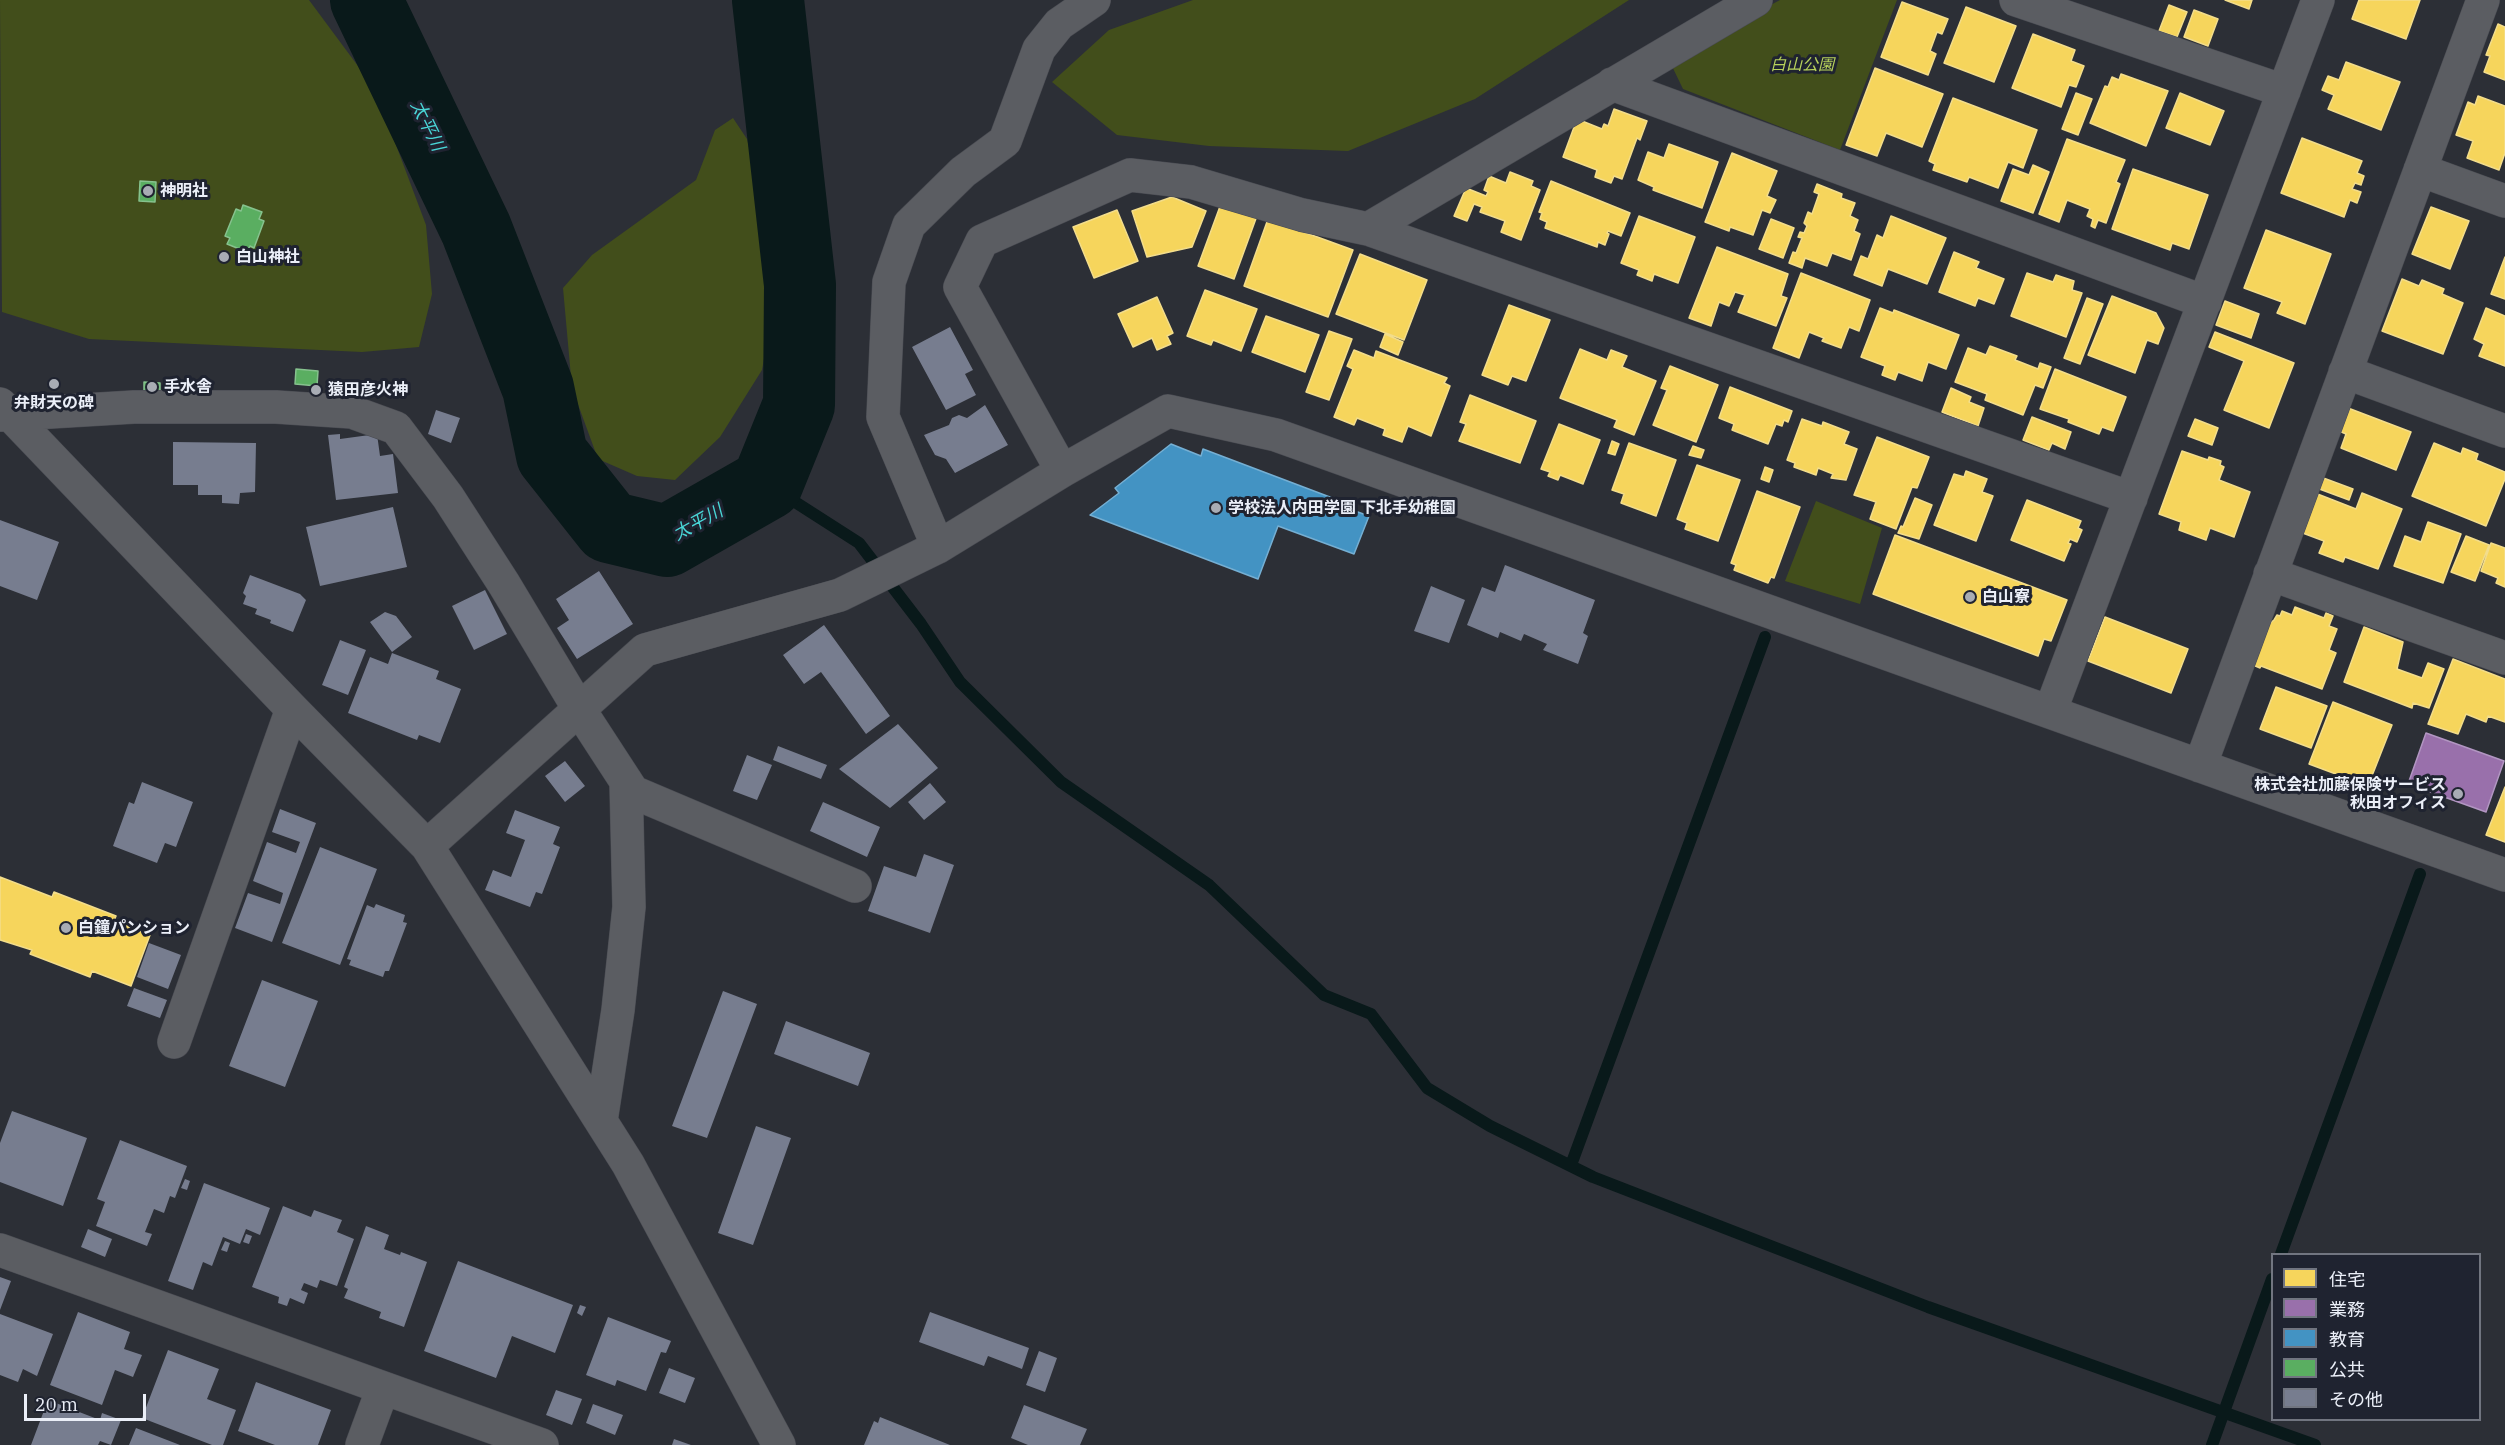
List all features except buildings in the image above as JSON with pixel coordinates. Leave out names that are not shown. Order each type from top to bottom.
[{"type":"street","points":[[938,547],[883,417],[889,282],[909,225],[963,172],[1005,141],[1039,49],[1059,24],[1094,0]]},
{"type":"street","points":[[1368,229],[1756,0]]},
{"type":"street","points":[[2016,0],[2284,92]]},
{"type":"street","points":[[2050,712],[2318,0]]},
{"type":"street","points":[[2200,766],[2483,0]]},
{"type":"street","points":[[1612,84],[2205,302]]},
{"type":"street","points":[[2420,170],[2505,201]]},
{"type":"street","points":[[1062,471],[960,287],[982,241],[1130,175],[1191,182],[1302,214],[1368,229],[2131,498]]},
{"type":"street","points":[[2345,372],[2505,431]]},
{"type":"street","points":[[4,411],[134,407],[276,407],[352,412],[396,428],[448,497],[504,584],[579,710],[633,792],[855,886]]},
{"type":"street","points":[[4,411],[427,846],[628,1164],[779,1445]]},
{"type":"street","points":[[427,846],[645,650],[840,595],[938,547],[1062,471],[1168,411],[1276,435],[2505,875]]},
{"type":"street","points":[[2270,574],[2505,658]]},
{"type":"street","points":[[174,1042],[292,709]]},
{"type":"street","points":[[601,1121],[618,1010],[629,908],[626,781]]},
{"type":"street","points":[[0,1250],[542,1445]]},
{"type":"street","points":[[362,1445],[383,1388]]},
{"type":"green space","points":[[0,0],[309,0],[375,89],[426,225],[432,294],[419,347],[362,352],[89,339],[2,312]]},
{"type":"green space","points":[[1193,0],[1629,0],[1475,99],[1348,151],[1209,146],[1117,135],[1052,82],[1109,30]]},
{"type":"green space","name":"白山公園","points":[[1780,0],[1897,0],[1840,150],[1683,89],[1669,60]]},
{"type":"green space","points":[[733,118],[747,139],[780,273],[762,370],[720,437],[675,480],[637,476],[598,459],[572,388],[563,288],[592,255],[696,180],[715,130]]},
{"type":"green space","points":[[1816,501],[1882,528],[1860,604],[1785,581]]},
{"type":"waterway","name":"太平川","points":[[366,0],[476,229],[538,388],[552,455],[609,527],[667,541],[767,484],[799,405],[800,285],[768,0]]},
{"type":"waterway","points":[[767,484],[859,543],[921,624],[960,682],[1061,782],[1209,885],[1324,995],[1371,1014],[1427,1088],[1490,1126],[1593,1177],[1928,1307],[2315,1445]]},
{"type":"waterway","points":[[1571,1165],[1765,637]]},
{"type":"waterway","points":[[2281,1253],[2420,874]]},
{"type":"waterway","points":[[2212,1445],[2271,1282]]},
{"type":"place","name":"神明社","points":[[148,191]]},
{"type":"place","name":"白山神社","points":[[224,257]]},
{"type":"place","name":"弁財天の碑","points":[[54,384]]},
{"type":"place","name":"手水舎","points":[[152,387]]},
{"type":"place","name":"猿田彦火神","points":[[316,390]]},
{"type":"place","name":"学校法人内田学園 下北手幼稚園","points":[[1216,508]]},
{"type":"place","name":"白山寮","points":[[1970,597]]},
{"type":"place","name":"株式会社加藤保険サービス 秋田オフィス","points":[[2458,794]]},
{"type":"place","name":"白鐘パンション","points":[[66,928]]}]
